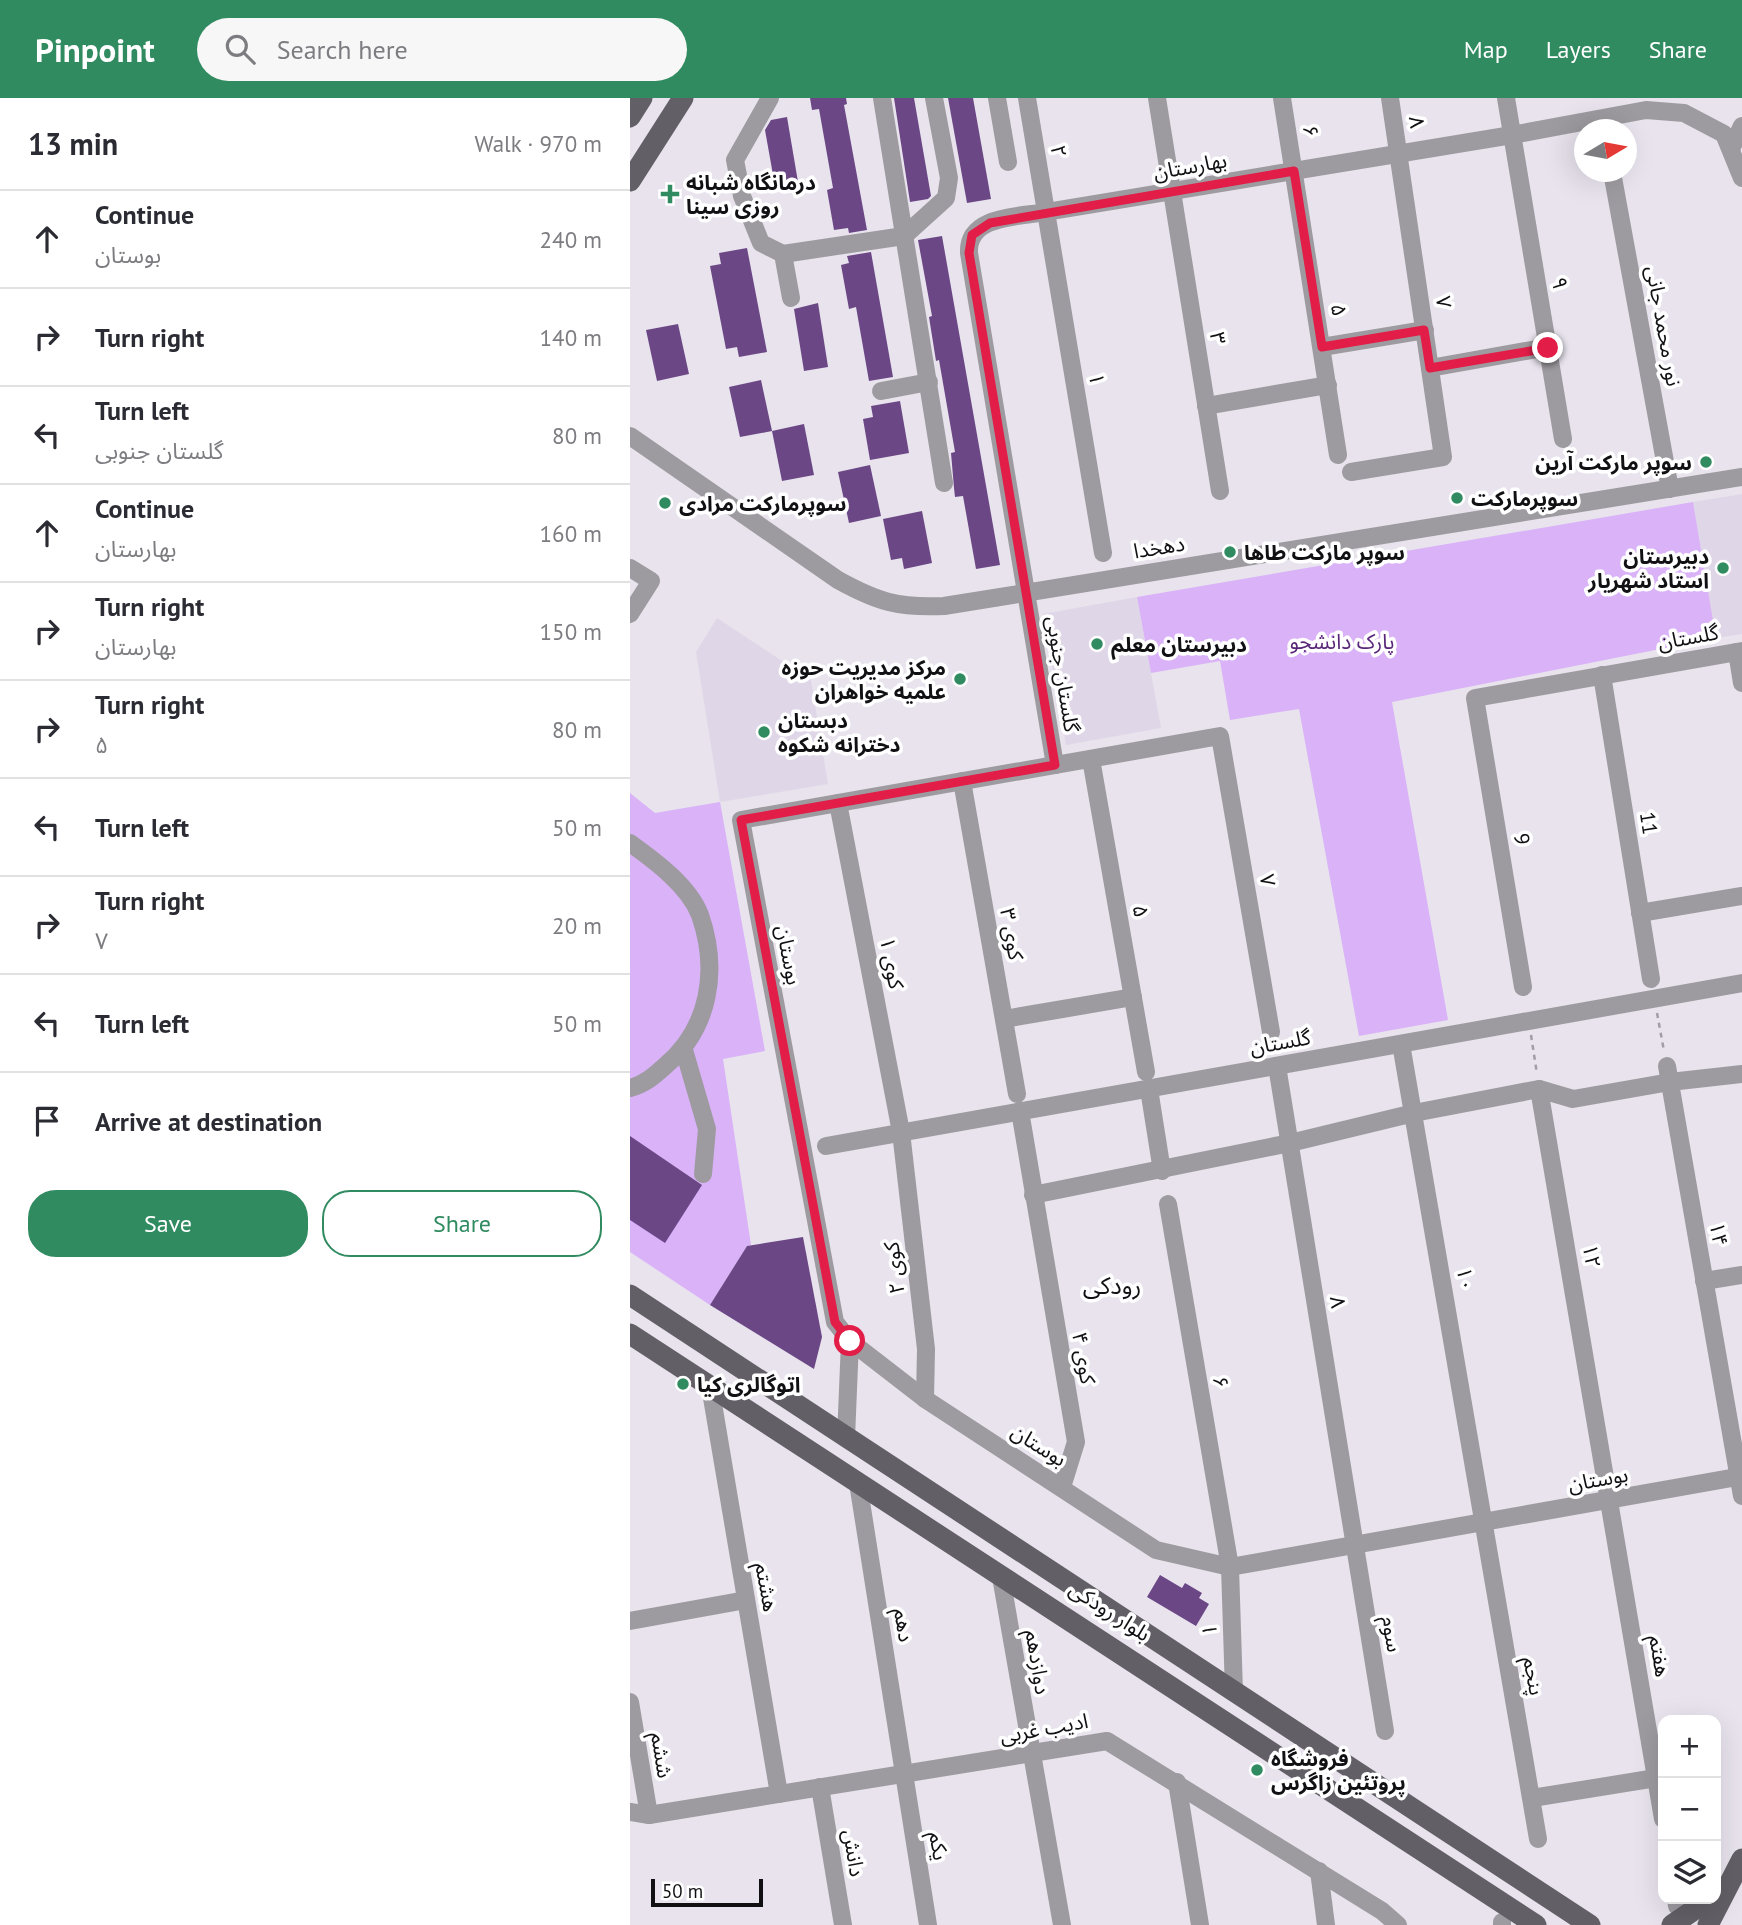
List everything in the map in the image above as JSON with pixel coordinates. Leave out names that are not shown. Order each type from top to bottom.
[{"type":"main road","points":[[630,117],[642,98]]},
{"type":"main road","points":[[630,181],[684,98]]},
{"type":"main road","name":"بلوار رودکی","points":[[630,1295],[1589,1923]]},
{"type":"main road","name":"بلوار رودکی","points":[[630,1334],[1536,1925]]},
{"type":"main road","points":[[1708,1925],[1742,1859]]},
{"type":"main road","points":[[1721,1889],[1731,1878]]},
{"type":"main road","points":[[1675,1910],[1694,1904]]},
{"type":"street","points":[[770,98],[735,160],[741,197],[761,243],[783,254],[904,236],[946,198],[949,178],[934,98]]},
{"type":"street","points":[[882,98],[944,483]]},
{"type":"street","points":[[997,98],[1008,162]]},
{"type":"street","name":"۲","points":[[1027,98],[1046,212]]},
{"type":"street","name":"۳","points":[[1157,98],[1220,491]]},
{"type":"street","name":"۶","points":[[1282,98],[1294,171]]},
{"type":"street","name":"۸","points":[[1390,98],[1399,154]]},
{"type":"street","points":[[1506,98],[1512,135]]},
{"type":"street","name":"بهارستان","points":[[1613,119],[1644,104],[1684,113],[1706,122],[1724,134],[1742,178]]},
{"type":"street","points":[[1731,149],[1742,126]]},
{"type":"street","name":"بهارستان","points":[[1026,591],[969,245],[972,235],[984,225],[1046,212],[1574,127]]},
{"type":"street","name":"۹","points":[[1512,135],[1563,439]]},
{"type":"street","name":"۷","points":[[1352,472],[1443,457],[1399,154]]},
{"type":"street","name":"۵","points":[[1294,171],[1338,455]]},
{"type":"street","name":"نور محمد جانی","points":[[1614,182],[1670,489]]},
{"type":"street","name":"۱","points":[[1046,212],[1103,553]]},
{"type":"street","points":[[783,254],[791,298]]},
{"type":"street","points":[[1322,347],[1424,330]]},
{"type":"street","points":[[1430,368],[1548,348]]},
{"type":"street","points":[[881,391],[929,382]]},
{"type":"street","points":[[1206,406],[1328,385]]},
{"type":"street","name":"دهخدا","points":[[630,436],[838,580],[869,597],[906,607],[944,606],[1742,477]]},
{"type":"street","points":[[630,568],[651,581],[630,614]]},
{"type":"street","name":"گلستان جنوبی","points":[[1026,591],[1055,765]]},
{"type":"street","points":[[1739,652],[1742,683]]},
{"type":"street","name":"گلستان","points":[[1475,698],[1739,652]]},
{"type":"street","name":"11","points":[[1602,675],[1651,979]]},
{"type":"street","name":"9","points":[[1475,698],[1523,987]]},
{"type":"street","name":"۷","points":[[1091,759],[1220,736],[1272,1032]]},
{"type":"street","points":[[838,803],[1091,759]]},
{"type":"street","name":"۵","points":[[1091,759],[1162,1171]]},
{"type":"street","name":"کوی ۳","points":[[962,781],[1018,1102]]},
{"type":"street","name":"بوستان","points":[[838,803],[741,820],[835,1322],[850,1341],[925,1399],[1156,1550],[1230,1567],[1740,1476]]},
{"type":"street","name":"کوی ۱","points":[[838,803],[901,1132]]},
{"type":"street","points":[[630,843],[667,870],[699,913],[712,968],[704,1012],[684,1050],[643,1085],[630,1088]]},
{"type":"street","points":[[1640,913],[1742,896]]},
{"type":"street","name":"گلستان","points":[[826,1146],[901,1132],[1018,1102],[1147,1080],[1277,1066],[1742,983]]},
{"type":"street","points":[[1004,1019],[1133,997]]},
{"type":"street","name":"۱۰","points":[[1401,1044],[1484,1522]]},
{"type":"street","points":[[684,1050],[707,1129],[703,1174]]},
{"type":"street","name":"۸","points":[[1277,1066],[1353,1545]]},
{"type":"street","points":[[1033,1195],[1162,1171],[1414,1112],[1539,1089],[1573,1099],[1669,1074],[1742,1074]]},
{"type":"street","name":"۱۴","points":[[1669,1074],[1742,1496]]},
{"type":"street","name":"۱۲","points":[[1539,1089],[1611,1500]]},
{"type":"street","name":"کوی ۴","points":[[1018,1102],[1076,1442],[1062,1487]]},
{"type":"street","name":"کوی ۲","points":[[901,1132],[926,1349],[925,1399]]},
{"type":"street","name":"۶","points":[[1167,1204],[1230,1567]]},
{"type":"street","points":[[1704,1281],[1742,1275]]},
{"type":"street","points":[[846,1438],[850,1341]]},
{"type":"street","name":"هشتم","points":[[710,1387],[779,1794]]},
{"type":"street","name":"دهم","points":[[858,1483],[904,1774]]},
{"type":"street","name":"هفتم","points":[[1611,1500],[1658,1785]]},
{"type":"street","name":"پنجم","points":[[1484,1522],[1538,1839]]},
{"type":"street","name":"سوم","points":[[1353,1545],[1385,1731]]},
{"type":"street","name":"۱","points":[[1230,1567],[1234,1692]]},
{"type":"street","name":"دوازدهم","points":[[1001,1577],[1030,1754]]},
{"type":"street","points":[[630,1621],[746,1600]]},
{"type":"street","name":"ششم","points":[[630,1702],[649,1815]]},
{"type":"street","name":"ادیب غربی","points":[[630,1812],[649,1815],[1107,1741],[1319,1871],[1398,1925]]},
{"type":"street","points":[[1030,1754],[1062,1925]]},
{"type":"street","name":"یکم","points":[[904,1774],[928,1925]]},
{"type":"street","points":[[1532,1798],[1657,1778]]},
{"type":"street","points":[[1177,1782],[1200,1925]]},
{"type":"street","name":"دانش","points":[[820,1787],[843,1925]]},
{"type":"street","points":[[1319,1871],[1326,1925]]},
{"type":"path","points":[[1654,999],[1669,1074]]},
{"type":"path","points":[[1529,1021],[1539,1089]]},
{"type":"shaded area","name":"دبیرستان استاد شهریار","points":[[1742,494],[1742,634],[1716,638],[1693,502]]},
{"type":"shaded area","name":"دبیرستان معلم","points":[[1137,597],[1161,728],[1066,745],[1043,614]]},
{"type":"shaded area","name":"دبستان دخترانه شکوه","points":[[717,618],[811,680],[828,784],[720,802],[696,652]]},
{"type":"green space","name":"پارک دانشجو","points":[[1693,502],[1716,638],[1392,702],[1448,1020],[1359,1036],[1299,709],[1230,720],[1220,661],[1151,673],[1137,597]]},
{"type":"green space","points":[[630,793],[655,813],[720,802],[765,1051],[723,1059],[751,1245],[747,1246],[710,1305],[630,1252]]},
{"type":"building","points":[[810,98],[846,98],[847,104],[844,105],[867,230],[849,233],[848,228],[834,230],[827,190],[833,188],[819,109],[812,110]]},
{"type":"building","points":[[894,98],[914,98],[931,196],[928,199],[910,202]]},
{"type":"building","points":[[948,98],[973,98],[991,199],[967,203]]},
{"type":"building","points":[[787,117],[798,182],[775,186],[765,130],[771,120]]},
{"type":"building","points":[[942,236],[1000,565],[976,569],[963,496],[955,497],[951,453],[955,452],[939,360],[936,361],[929,317],[932,316],[918,240]]},
{"type":"building","points":[[747,248],[767,352],[739,357],[737,347],[726,349],[710,266],[721,264],[719,253]]},
{"type":"building","points":[[871,252],[893,377],[869,381],[856,307],[849,309],[841,265],[849,263],[847,256]]},
{"type":"building","points":[[818,303],[828,367],[804,371],[794,309]]},
{"type":"building","points":[[678,324],[689,374],[657,381],[646,330]]},
{"type":"building","points":[[761,380],[772,431],[740,437],[729,387]]},
{"type":"building","points":[[900,401],[909,453],[870,460],[863,419],[873,417],[871,406]]},
{"type":"building","points":[[804,424],[814,475],[782,481],[772,431]]},
{"type":"building","points":[[870,465],[881,516],[849,523],[838,472]]},
{"type":"building","points":[[922,511],[932,563],[904,569],[902,558],[891,560],[883,519]]},
{"type":"building","points":[[630,1136],[702,1185],[665,1243],[630,1220]]},
{"type":"building","points":[[803,1237],[822,1337],[814,1369],[710,1305],[747,1246]]},
{"type":"building","points":[[1160,1575],[1182,1588],[1185,1583],[1202,1593],[1199,1598],[1209,1604],[1196,1626],[1147,1597]]},
{"type":"place","name":"درمانگاه شبانه روزی سینا","points":[[670,194]]},
{"type":"place","name":"سوپر مارکت آرین","points":[[1706,462]]},
{"type":"place","name":"سوپرمارکت","points":[[1457,498]]},
{"type":"place","name":"سوپرمارکت مرادی","points":[[665,503]]},
{"type":"place","name":"سوپر مارکت طاها","points":[[1230,552]]},
{"type":"place","name":"دبیرستان استاد شهریار","points":[[1723,568]]},
{"type":"place","name":"دبیرستان معلم","points":[[1097,644]]},
{"type":"place","name":"مرکز مدیریت حوزه علمیه خواهران","points":[[960,679]]},
{"type":"place","name":"دبستان دخترانه شکوه","points":[[764,732]]},
{"type":"place","name":"اتوگالری کیا","points":[[683,1384]]},
{"type":"place","name":"فروشگاه پروتئین زاگرس","points":[[1257,1770]]},
{"type":"district","name":"رودکی","points":[[1112,1285]]},
{"type":"route","points":[[850,1341],[835,1322],[741,820],[1055,765],[969,253],[970,240],[975,230],[990,223],[1046,212],[1294,171],[1322,347],[1424,330],[1430,368],[1548,348]]}]
